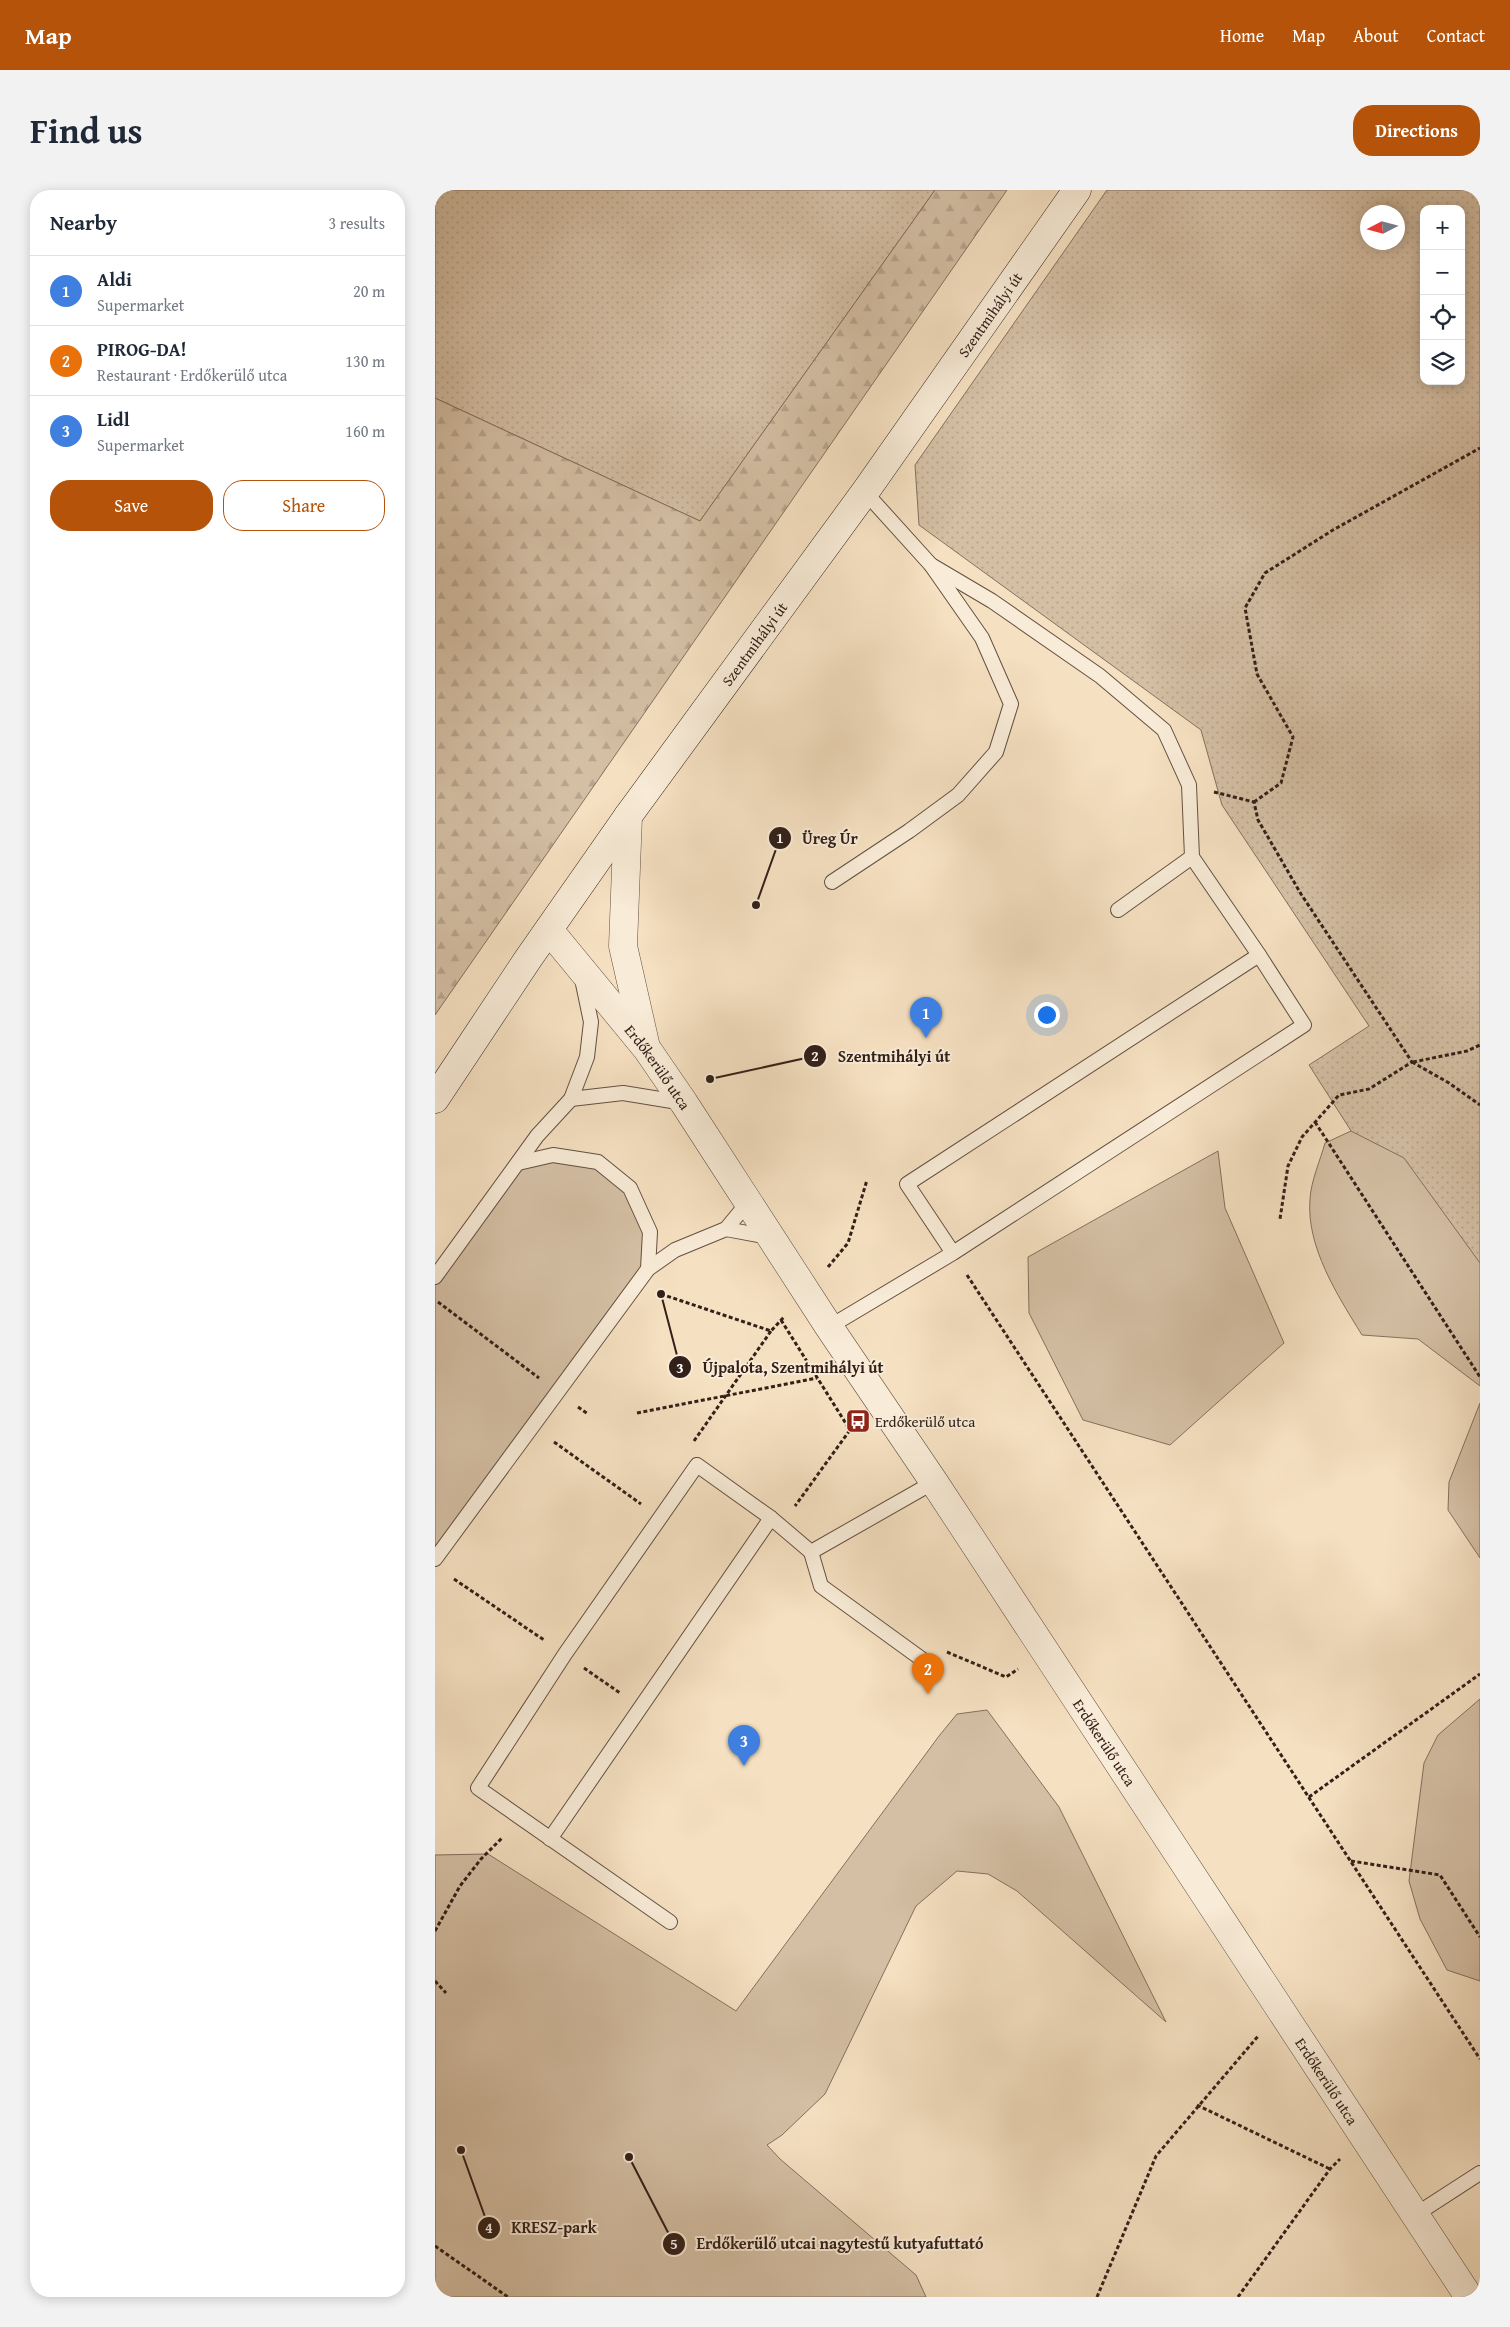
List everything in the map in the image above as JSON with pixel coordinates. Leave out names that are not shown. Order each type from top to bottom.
[{"type":"street","name":"Szentmihályi út","points":[[435,1099],[627,816],[865,492],[1077,190]]},
{"type":"street","points":[[627,816],[623,946],[647,1049]]},
{"type":"street","name":"Erdőkerülő utca","points":[[549,930],[647,1049],[685,1103],[829,1327],[934,1482],[1415,2215],[1460,2293]]},
{"type":"lane","points":[[833,882],[909,831],[958,795],[996,752],[1011,704],[982,638],[931,565],[865,492]]},
{"type":"lane","points":[[829,1327],[953,1254],[1305,1025],[1192,857],[1189,786],[1164,730],[1100,676],[992,601],[931,565]]},
{"type":"lane","points":[[1118,910],[1192,857]]},
{"type":"lane","points":[[953,1254],[907,1184],[1259,955]]},
{"type":"lane","points":[[435,1277],[537,1136],[571,1099],[587,1057],[591,1022],[580,968]]},
{"type":"lane","points":[[571,1099],[623,1093],[685,1103]]},
{"type":"lane","points":[[518,1163],[553,1154],[598,1162],[630,1188],[650,1232],[648,1269]]},
{"type":"lane","points":[[435,1559],[648,1269],[675,1250],[726,1229],[740,1212],[747,1198]]},
{"type":"lane","points":[[726,1229],[772,1238]]},
{"type":"lane","points":[[670,1922],[478,1788],[565,1654],[697,1465],[771,1518],[811,1552],[821,1586],[923,1660]]},
{"type":"lane","points":[[811,1552],[934,1482]]},
{"type":"lane","points":[[550,1839],[771,1518]]},
{"type":"lane","points":[[1415,2215],[1480,2173]]},
{"type":"path","points":[[1189,786],[1254,802],[1281,783],[1293,738],[1257,674],[1245,608],[1265,573],[1342,525],[1480,448]]},
{"type":"path","points":[[1254,802],[1258,820],[1301,894],[1412,1062],[1449,1082],[1480,1105]]},
{"type":"path","points":[[1281,1219],[1288,1166],[1302,1137],[1339,1095],[1369,1089],[1412,1062],[1467,1051],[1480,1045]]},
{"type":"path","points":[[1315,1122],[1480,1377]]},
{"type":"path","points":[[697,1465],[694,1440],[727,1396],[771,1331],[848,1243],[867,1180]]},
{"type":"path","points":[[953,1254],[1480,2059]]},
{"type":"path","points":[[661,1294],[771,1331]]},
{"type":"path","points":[[435,1301],[542,1380]]},
{"type":"path","points":[[781,1320],[850,1430],[794,1508],[783,1528]]},
{"type":"path","points":[[637,1413],[817,1378]]},
{"type":"path","points":[[572,1402],[588,1414]]},
{"type":"path","points":[[554,1442],[660,1517]]},
{"type":"path","points":[[923,1660],[946,1652],[1006,1677],[1046,1652]]},
{"type":"path","points":[[1309,1797],[1480,1674]]},
{"type":"path","points":[[435,1931],[460,1886],[481,1859],[521,1819]]},
{"type":"path","points":[[1351,1862],[1440,1875],[1480,1937]]},
{"type":"path","points":[[435,1981],[446,1993]]},
{"type":"path","points":[[1097,2297],[1156,2156],[1197,2105],[1281,2010]]},
{"type":"path","points":[[1197,2105],[1330,2169]]},
{"type":"path","points":[[1238,2297],[1330,2169],[1363,2136]]},
{"type":"path","points":[[435,2246],[508,2297]]},
{"type":"green space","points":[[435,190],[935,190],[700,521],[435,398]]},
{"type":"green space","points":[[935,190],[1007,190],[435,1015],[435,398],[700,521]]},
{"type":"green space","points":[[1107,190],[1480,190],[1480,1333],[1309,1065],[1369,1026],[1222,805],[1201,730],[919,525],[915,465]]},
{"type":"green space","points":[[1351,1131],[1404,1158],[1480,1263],[1480,1386],[1418,1339],[1362,1335],[1325,1270],[1313,1235],[1310,1217],[1311,1192],[1325,1143]]},
{"type":"green space","points":[[1218,1151],[1225,1208],[1284,1343],[1170,1445],[1083,1420],[1029,1313],[1028,1257]]},
{"type":"green space","points":[[553,1155],[598,1162],[630,1188],[650,1232],[648,1269],[435,1559],[435,1277],[518,1163]]},
{"type":"green space","points":[[1480,1403],[1480,1558],[1448,1510],[1449,1482]]},
{"type":"green space","points":[[1480,1699],[1480,1981],[1447,1970],[1420,1919],[1409,1881],[1424,1763],[1438,1735]]},
{"type":"green space","points":[[987,1710],[1059,1807],[1166,2022],[1017,1891],[988,1874],[957,1871],[916,1906],[825,2094],[782,2135],[767,2145],[780,2159],[916,2275],[926,2297],[435,2297],[435,1855],[488,1854],[736,2011],[957,1714]]},
{"type":"place","name":"Üreg Úr","points":[[756,905]]},
{"type":"place","name":"Aldi","points":[[926,1038]]},
{"type":"place","name":"Szentmihályi út","points":[[710,1079]]},
{"type":"place","name":"Újpalota, Szentmihályi út","points":[[661,1294]]},
{"type":"place","name":"Erdőkerülő utca","points":[[858,1421]]},
{"type":"place","name":"PIROG-DA!","points":[[928,1694]]},
{"type":"place","name":"Lidl","points":[[744,1766]]},
{"type":"place","name":"KRESZ-park","points":[[461,2150]]},
{"type":"place","name":"Erdőkerülő utcai nagytestű kutyafuttató","points":[[629,2157]]}]
